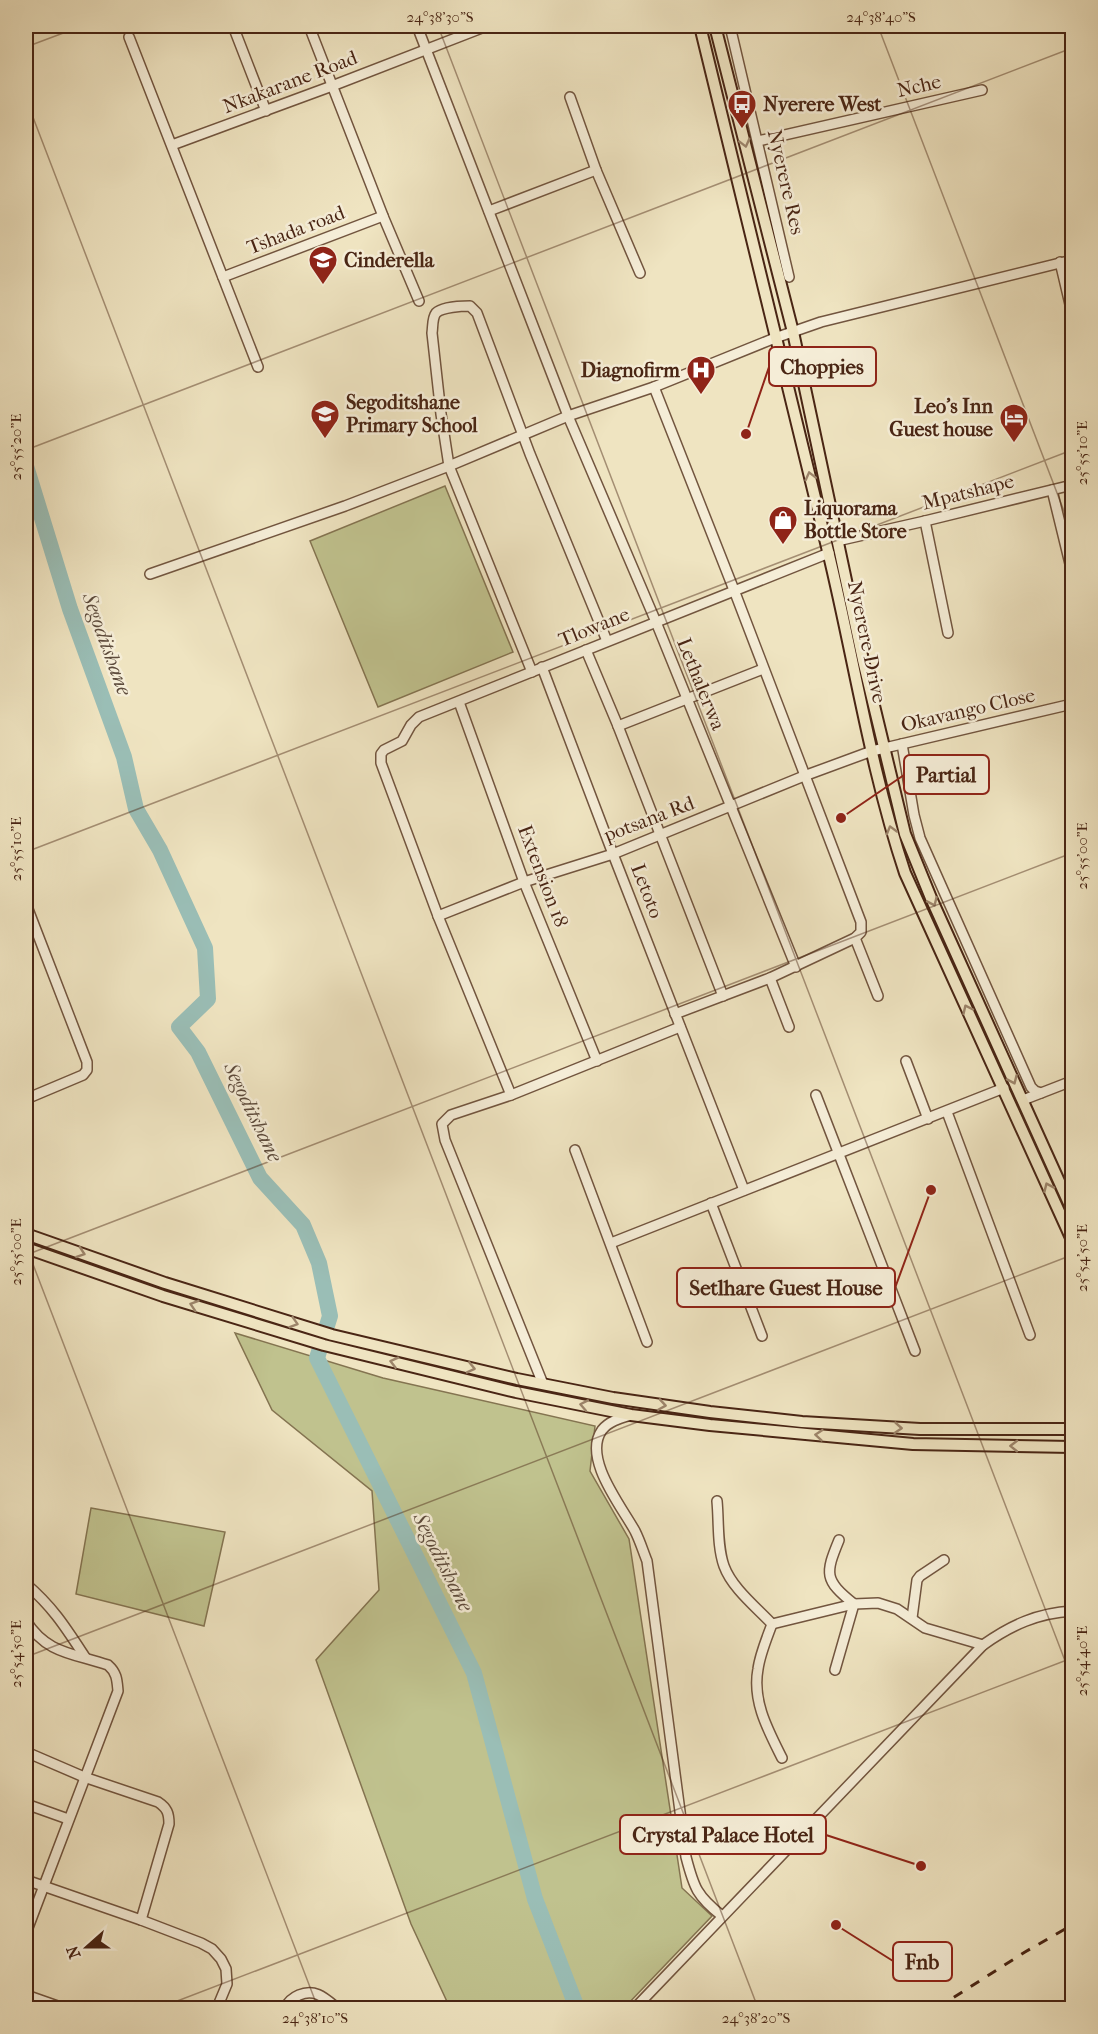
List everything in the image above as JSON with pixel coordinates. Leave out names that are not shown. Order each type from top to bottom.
[{"type":"main road","name":"Nyerere Drive","points":[[700,26],[829,553],[887,816],[905,873],[1072,1240]]},
{"type":"main road","name":"Nyerere Drive","points":[[715,26],[793,332],[837,540],[905,834],[916,864],[1072,1210]]},
{"type":"main road","points":[[26,1234],[165,1283],[332,1335],[543,1384],[614,1398],[802,1422],[920,1429],[1072,1429]]},
{"type":"main road","points":[[26,1248],[163,1296],[324,1346],[516,1392],[631,1415],[710,1425],[913,1444],[1072,1447]]},
{"type":"street","points":[[233,26],[266,111]]},
{"type":"street","points":[[309,26],[383,216],[419,301]]},
{"type":"street","name":"Lethalerwa","points":[[417,26],[568,416],[656,622],[796,967]]},
{"type":"street","name":"Nkakarane Road","points":[[172,145],[487,26]]},
{"type":"street","name":"Nyerere Res","points":[[730,26],[789,277]]},
{"type":"street","points":[[129,38],[258,367]]},
{"type":"street","name":"Nche","points":[[758,141],[982,90]]},
{"type":"street","points":[[570,97],[596,170],[640,273]]},
{"type":"street","points":[[489,211],[596,170]]},
{"type":"street","name":"Tshada road","points":[[223,277],[383,216]]},
{"type":"street","points":[[150,574],[345,506],[449,466],[568,416],[654,387],[821,322],[1072,260]]},
{"type":"street","points":[[1060,262],[1072,313]]},
{"type":"street","points":[[532,672],[449,466],[432,333],[433,319],[441,310],[463,306],[474,308],[607,641]]},
{"type":"street","points":[[654,387],[861,922],[861,932],[855,938],[770,978],[675,1014]]},
{"type":"street","name":"Mpatshape","points":[[837,540],[1072,485]]},
{"type":"street","points":[[1052,490],[1072,572]]},
{"type":"street","points":[[925,521],[948,633]]},
{"type":"street","name":"Tlowane","points":[[438,916],[381,763],[381,754],[384,750],[402,741],[414,720],[829,553]]},
{"type":"street","points":[[586,650],[723,996]]},
{"type":"street","name":"Letoto","points":[[542,667],[744,1190]]},
{"type":"street","points":[[618,726],[763,669]]},
{"type":"street","name":"Extension 18","points":[[459,702],[524,882],[597,1061]]},
{"type":"street","name":"Okavango Close","points":[[872,751],[1072,704]]},
{"type":"street","points":[[902,744],[920,838],[1031,1087],[1041,1093]]},
{"type":"street","name":"potsana Rd","points":[[438,916],[524,882],[613,854],[804,776],[872,751]]},
{"type":"street","points":[[26,904],[87,1062],[87,1070],[83,1075],[26,1099]]},
{"type":"street","points":[[438,916],[511,1095]]},
{"type":"street","points":[[855,938],[878,996]]},
{"type":"street","points":[[770,978],[789,1027]]},
{"type":"street","points":[[543,1384],[442,1130],[442,1124],[451,1115],[511,1095],[680,1027]]},
{"type":"street","points":[[906,1061],[928,1119]]},
{"type":"street","points":[[1023,1100],[1072,1081]]},
{"type":"street","points":[[611,1243],[1004,1088]]},
{"type":"street","points":[[816,1095],[915,1350]]},
{"type":"street","points":[[947,1112],[1030,1335]]},
{"type":"street","points":[[575,1150],[647,1342]]},
{"type":"street","points":[[711,1203],[762,1336]]},
{"type":"street","points":[[631,1415],[607,1425],[603,1430],[597,1445],[598,1460],[604,1478],[636,1534],[647,1561],[686,1857],[697,1893],[705,1903],[722,1916]]},
{"type":"street","points":[[717,1501],[721,1555],[725,1568],[738,1588],[772,1624]]},
{"type":"street","points":[[839,1540],[829,1566],[831,1580],[835,1589],[854,1604]]},
{"type":"street","points":[[912,1618],[917,1580],[944,1560]]},
{"type":"street","points":[[26,1584],[60,1617],[85,1658]]},
{"type":"street","points":[[772,1624],[854,1604],[888,1605],[925,1628],[983,1645]]},
{"type":"street","points":[[836,1670],[854,1604]]},
{"type":"street","points":[[636,2008],[983,1645],[1002,1631],[1022,1621],[1072,1611]]},
{"type":"street","points":[[26,1621],[35,1635],[47,1645],[108,1665],[114,1670],[118,1691],[42,1886],[26,1934]]},
{"type":"street","points":[[772,1624],[758,1668],[757,1692],[764,1722],[782,1758]]},
{"type":"street","points":[[26,1752],[84,1777],[158,1802],[166,1807],[169,1824],[141,1920]]},
{"type":"street","points":[[26,1804],[68,1819]]},
{"type":"street","points":[[26,1880],[141,1920],[212,1949],[226,1969],[227,1984],[217,2008]]},
{"type":"street","points":[[285,2008],[287,2003],[295,1997],[306,1992],[314,1992],[337,2008]]},
{"type":"street","points":[[26,1995],[63,2008]]},
{"type":"green space","points":[[445,486],[513,652],[378,707],[310,541]]},
{"type":"green space","points":[[235,1333],[383,1378],[595,1426],[590,1471],[629,1539],[682,1888],[712,1916],[624,2008],[450,2008],[411,1924],[316,1660],[379,1590],[372,1491],[272,1410]]},
{"type":"green space","points":[[91,1508],[225,1532],[204,1626],[76,1594]]},
{"type":"waterway","name":"Segoditshane","points":[[26,466],[70,609],[124,757],[136,809],[160,850],[205,948],[208,999],[179,1027],[198,1052],[260,1178],[303,1225],[319,1263],[330,1316],[317,1358],[474,1673],[535,1899],[577,2008]]},
{"type":"railway","points":[[937,2008],[1072,1925]]},
{"type":"place","name":"Nyerere West","points":[[742,130]]},
{"type":"place","name":"Cinderella","points":[[323,286]]},
{"type":"place","name":"Diagnofirm","points":[[701,396]]},
{"type":"place","name":"Choppies","points":[[746,434]]},
{"type":"place","name":"Segoditshane Primary School","points":[[325,440]]},
{"type":"place","name":"Leo's Inn Guest house","points":[[1014,444]]},
{"type":"place","name":"Liquorama Bottle Store","points":[[783,546]]},
{"type":"place","name":"Partial","points":[[841,818]]},
{"type":"place","name":"Setlhare Guest House","points":[[931,1190]]},
{"type":"place","name":"Crystal Palace Hotel","points":[[921,1866]]},
{"type":"place","name":"Fnb","points":[[836,1925]]}]
